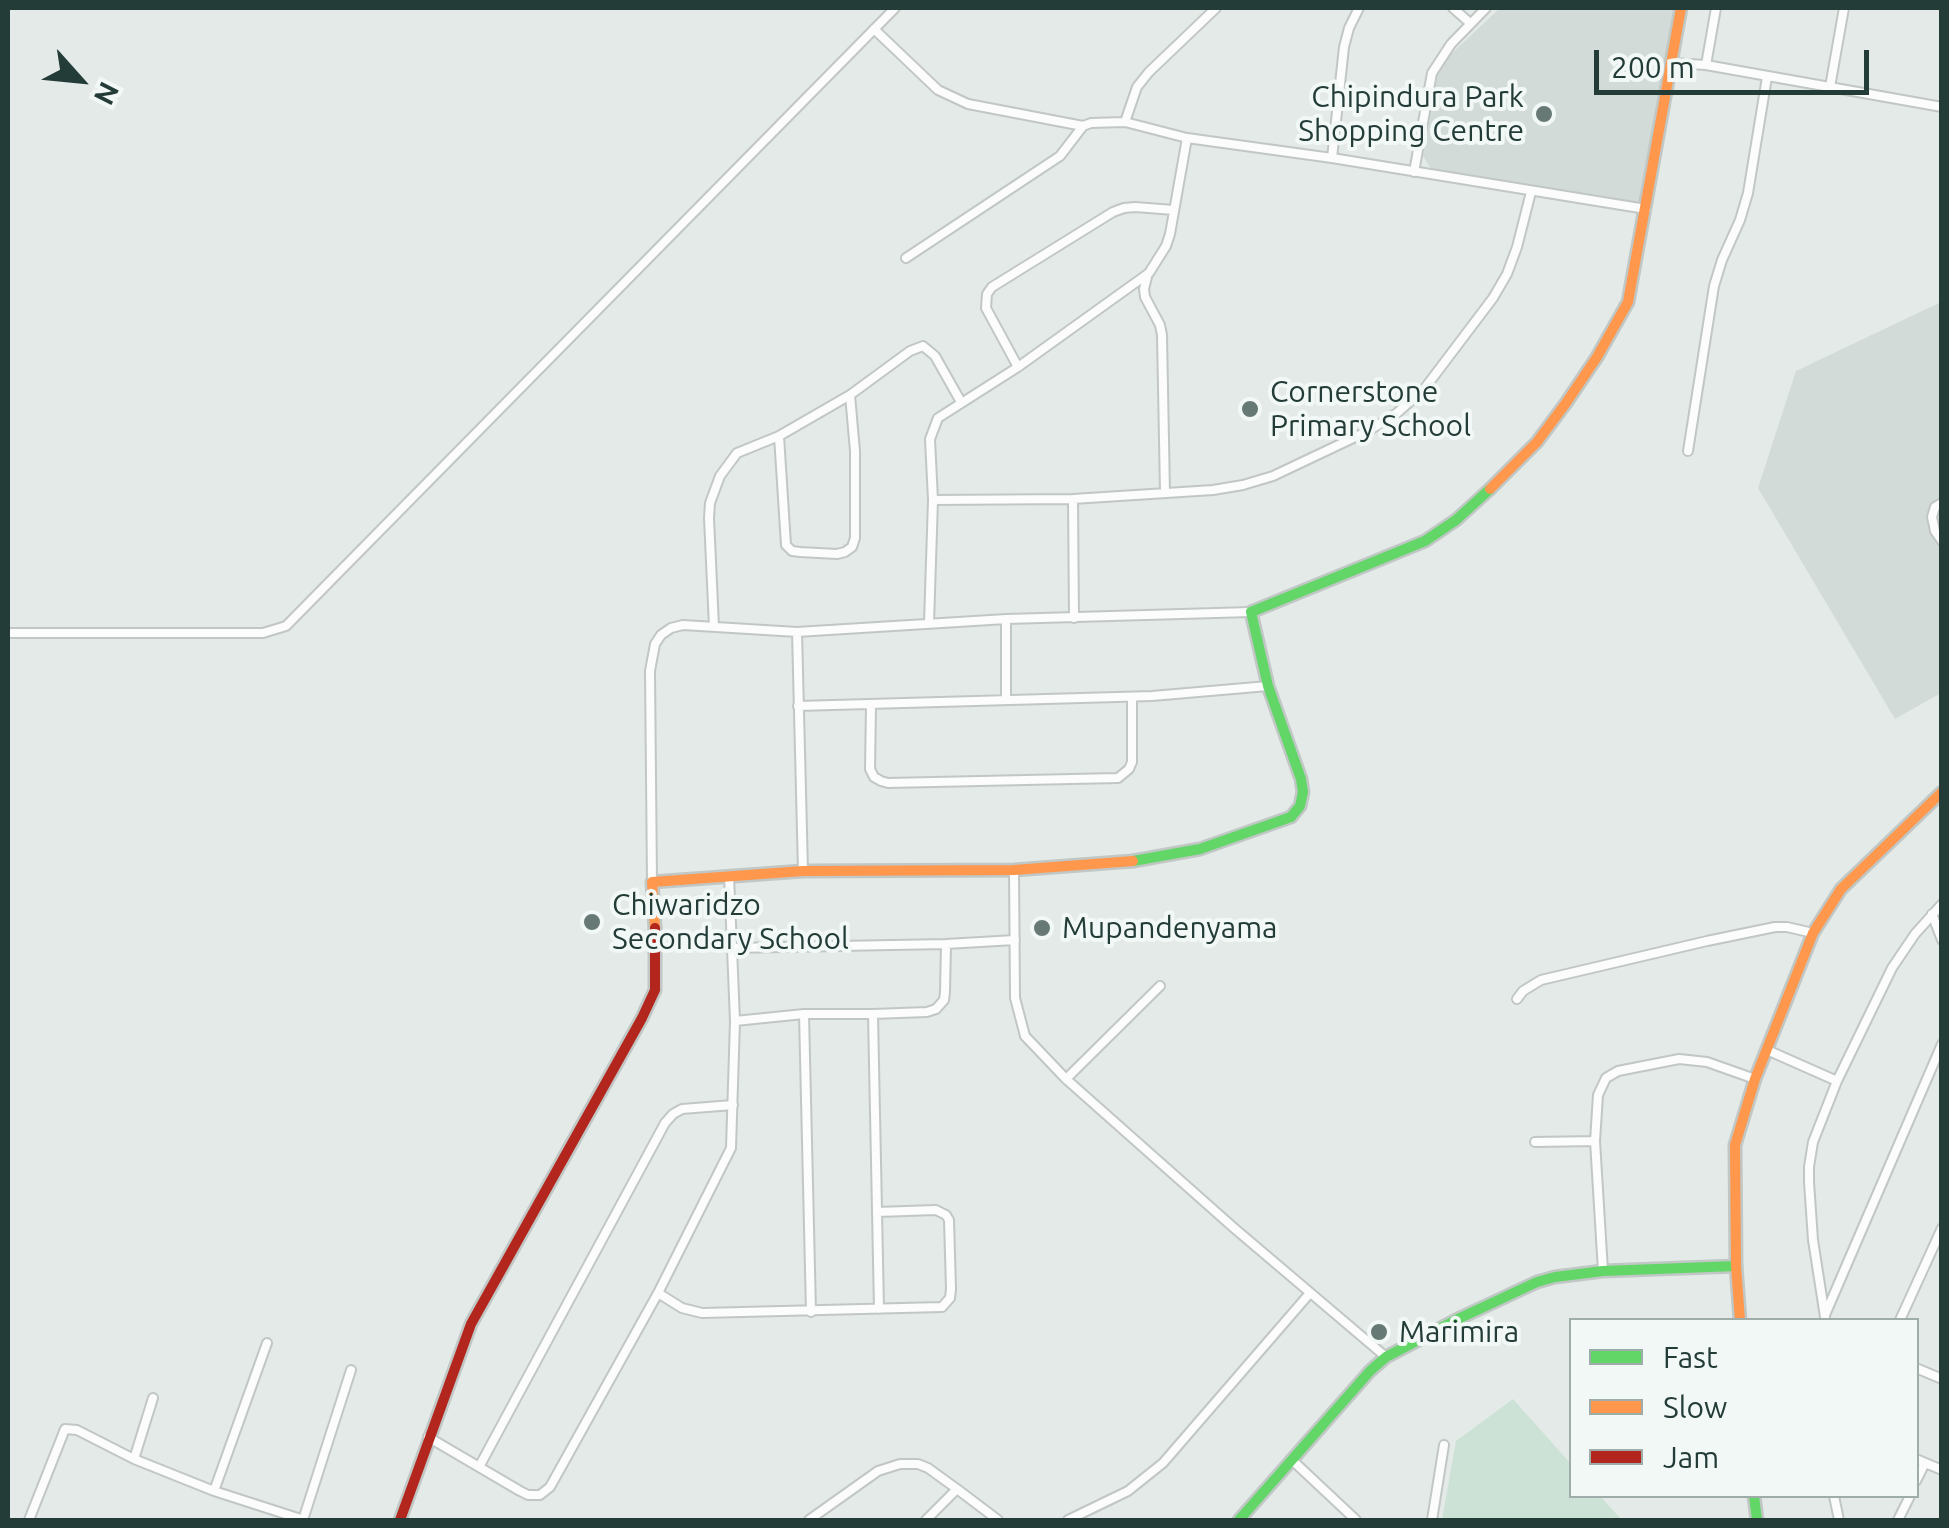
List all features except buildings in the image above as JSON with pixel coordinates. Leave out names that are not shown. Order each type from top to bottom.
[{"type":"street","points":[[8,633],[262,633],[286,626],[895,8]]},
{"type":"street","points":[[1125,122],[1138,87],[1149,72],[1216,8]]},
{"type":"street","points":[[1332,158],[1344,47],[1359,8]]},
{"type":"street","points":[[1452,8],[1470,23]]},
{"type":"street","points":[[1414,172],[1432,73],[1451,44],[1486,8]]},
{"type":"street","points":[[400,1520],[457,1358],[488,1290],[655,990],[652,656],[661,635],[683,624],[797,632],[1006,619],[1251,612],[1425,541],[1456,520],[1524,454],[1598,357],[1622,313],[1634,277],[1681,8]]},
{"type":"street","points":[[1706,65],[1716,8]]},
{"type":"street","points":[[1830,86],[1844,8]]},
{"type":"street","points":[[874,28],[938,90],[968,104],[1083,126]]},
{"type":"street","points":[[1671,63],[1706,65],[1942,107]]},
{"type":"street","points":[[1688,451],[1714,286],[1748,193],[1767,77]]},
{"type":"street","points":[[906,258],[1060,156],[1090,122],[1125,122],[1187,138],[1646,209]]},
{"type":"street","points":[[1165,493],[1162,334],[1145,297],[1145,282],[1166,246],[1187,138]]},
{"type":"street","points":[[933,500],[1073,499],[1243,486],[1368,431],[1397,413],[1425,388],[1500,286],[1517,247],[1531,192]]},
{"type":"street","points":[[1018,368],[986,308],[992,287],[1098,220],[1124,208],[1174,210]]},
{"type":"street","points":[[929,623],[933,425],[1149,273]]},
{"type":"street","points":[[714,628],[709,518],[714,489],[737,454],[779,436],[850,395],[910,351],[923,346],[935,356],[961,402]]},
{"type":"street","points":[[779,436],[786,546],[792,552],[845,552],[855,538],[855,451],[850,395]]},
{"type":"street","points":[[1073,499],[1074,618]]},
{"type":"street","points":[[1942,503],[1935,507],[1932,517],[1942,541]]},
{"type":"street","points":[[652,882],[803,871],[1014,870],[1131,861],[1200,849],[1291,817],[1300,806],[1301,779],[1268,686],[1251,612]]},
{"type":"street","points":[[1006,619],[1006,700]]},
{"type":"street","points":[[797,632],[803,871]]},
{"type":"street","points":[[798,706],[1132,697],[1268,686]]},
{"type":"street","points":[[871,705],[870,768],[881,782],[1118,778],[1132,762],[1132,697]]},
{"type":"street","points":[[1740,1318],[1735,1145],[1755,1080],[1814,933],[1841,889],[1942,792]]},
{"type":"street","points":[[1014,870],[1015,998],[1025,1036],[1066,1079],[1386,1357]]},
{"type":"street","points":[[428,1437],[528,1495],[540,1494],[550,1486],[658,1292],[731,1148],[735,1022],[730,876]]},
{"type":"street","points":[[1824,1318],[1808,1167],[1813,1142],[1837,1081],[1892,968],[1942,904]]},
{"type":"street","points":[[1932,914],[1942,940]]},
{"type":"street","points":[[1517,999],[1541,980],[1707,941],[1775,927],[1814,933]]},
{"type":"street","points":[[731,948],[1016,940]]},
{"type":"street","points":[[735,1022],[804,1014],[927,1012],[941,1004],[945,992],[946,944]]},
{"type":"street","points":[[1066,1079],[1160,986]]},
{"type":"street","points":[[804,1014],[811,1312]]},
{"type":"street","points":[[873,1014],[879,1309]]},
{"type":"street","points":[[1824,1318],[1942,1044]]},
{"type":"street","points":[[1767,1050],[1837,1081]]},
{"type":"street","points":[[1603,1271],[1595,1141],[1598,1095],[1606,1078],[1655,1062],[1694,1060],[1755,1080]]},
{"type":"street","points":[[479,1467],[665,1123],[682,1108],[733,1106]]},
{"type":"street","points":[[1535,1142],[1595,1141]]},
{"type":"street","points":[[658,1292],[682,1308],[702,1313],[942,1306],[950,1298],[951,1289],[946,1215],[936,1210],[877,1212]]},
{"type":"street","points":[[1901,1318],[1942,1228]]},
{"type":"street","points":[[1239,1520],[1352,1390],[1386,1357],[1460,1318],[1555,1277],[1603,1271],[1736,1266]]},
{"type":"street","points":[[1068,1520],[1128,1491],[1163,1463],[1310,1293]]},
{"type":"street","points":[[214,1491],[266,1343]]},
{"type":"street","points":[[29,1520],[65,1430],[77,1430],[134,1459],[214,1491],[303,1520],[351,1370]]},
{"type":"street","points":[[134,1459],[153,1398]]},
{"type":"street","points":[[1432,1520],[1444,1446]]},
{"type":"street","points":[[1292,1460],[1356,1520]]},
{"type":"street","points":[[1921,1461],[1942,1470]]},
{"type":"street","points":[[809,1520],[865,1480],[900,1464],[928,1468],[998,1520]]},
{"type":"street","points":[[926,1520],[957,1489]]},
{"type":"shaded area","name":"Chipindura Park Shopping Centre","points":[[1500,8],[1676,8],[1642,204],[1432,170],[1423,156],[1438,72],[1451,54]]},
{"type":"shaded area","points":[[1941,302],[1941,693],[1895,719],[1758,488],[1796,371]]},
{"type":"green space","points":[[1513,1399],[1569,1462],[1569,1498],[1602,1498],[1622,1520],[1442,1520],[1456,1441]]},
{"type":"traffic: fast","points":[[1133,861],[1200,849],[1291,817],[1300,806],[1301,779],[1268,686],[1251,612],[1425,541],[1490,489]]},
{"type":"traffic: fast","points":[[1239,1520],[1370,1371],[1386,1357],[1460,1318],[1555,1277],[1603,1271],[1736,1266]]},
{"type":"traffic: fast","points":[[1754,1498],[1757,1520]]},
{"type":"traffic: slow","points":[[1490,489],[1537,442],[1566,403],[1628,302],[1681,8]]},
{"type":"traffic: slow","points":[[1740,1318],[1735,1145],[1755,1079],[1813,933],[1841,889],[1942,792]]},
{"type":"traffic: slow","points":[[655,928],[652,882],[803,871],[1014,870],[1133,861]]},
{"type":"traffic: jam","points":[[400,1520],[471,1324],[655,990],[655,928]]},
{"type":"place","name":"Chipindura Park Shopping Centre","points":[[1544,114]]},
{"type":"place","name":"Cornerstone Primary School","points":[[1250,409]]},
{"type":"place","name":"Chiwaridzo Secondary School","points":[[592,922]]},
{"type":"place","name":"Mupandenyama","points":[[1042,928]]},
{"type":"place","name":"Marimira","points":[[1379,1332]]}]
